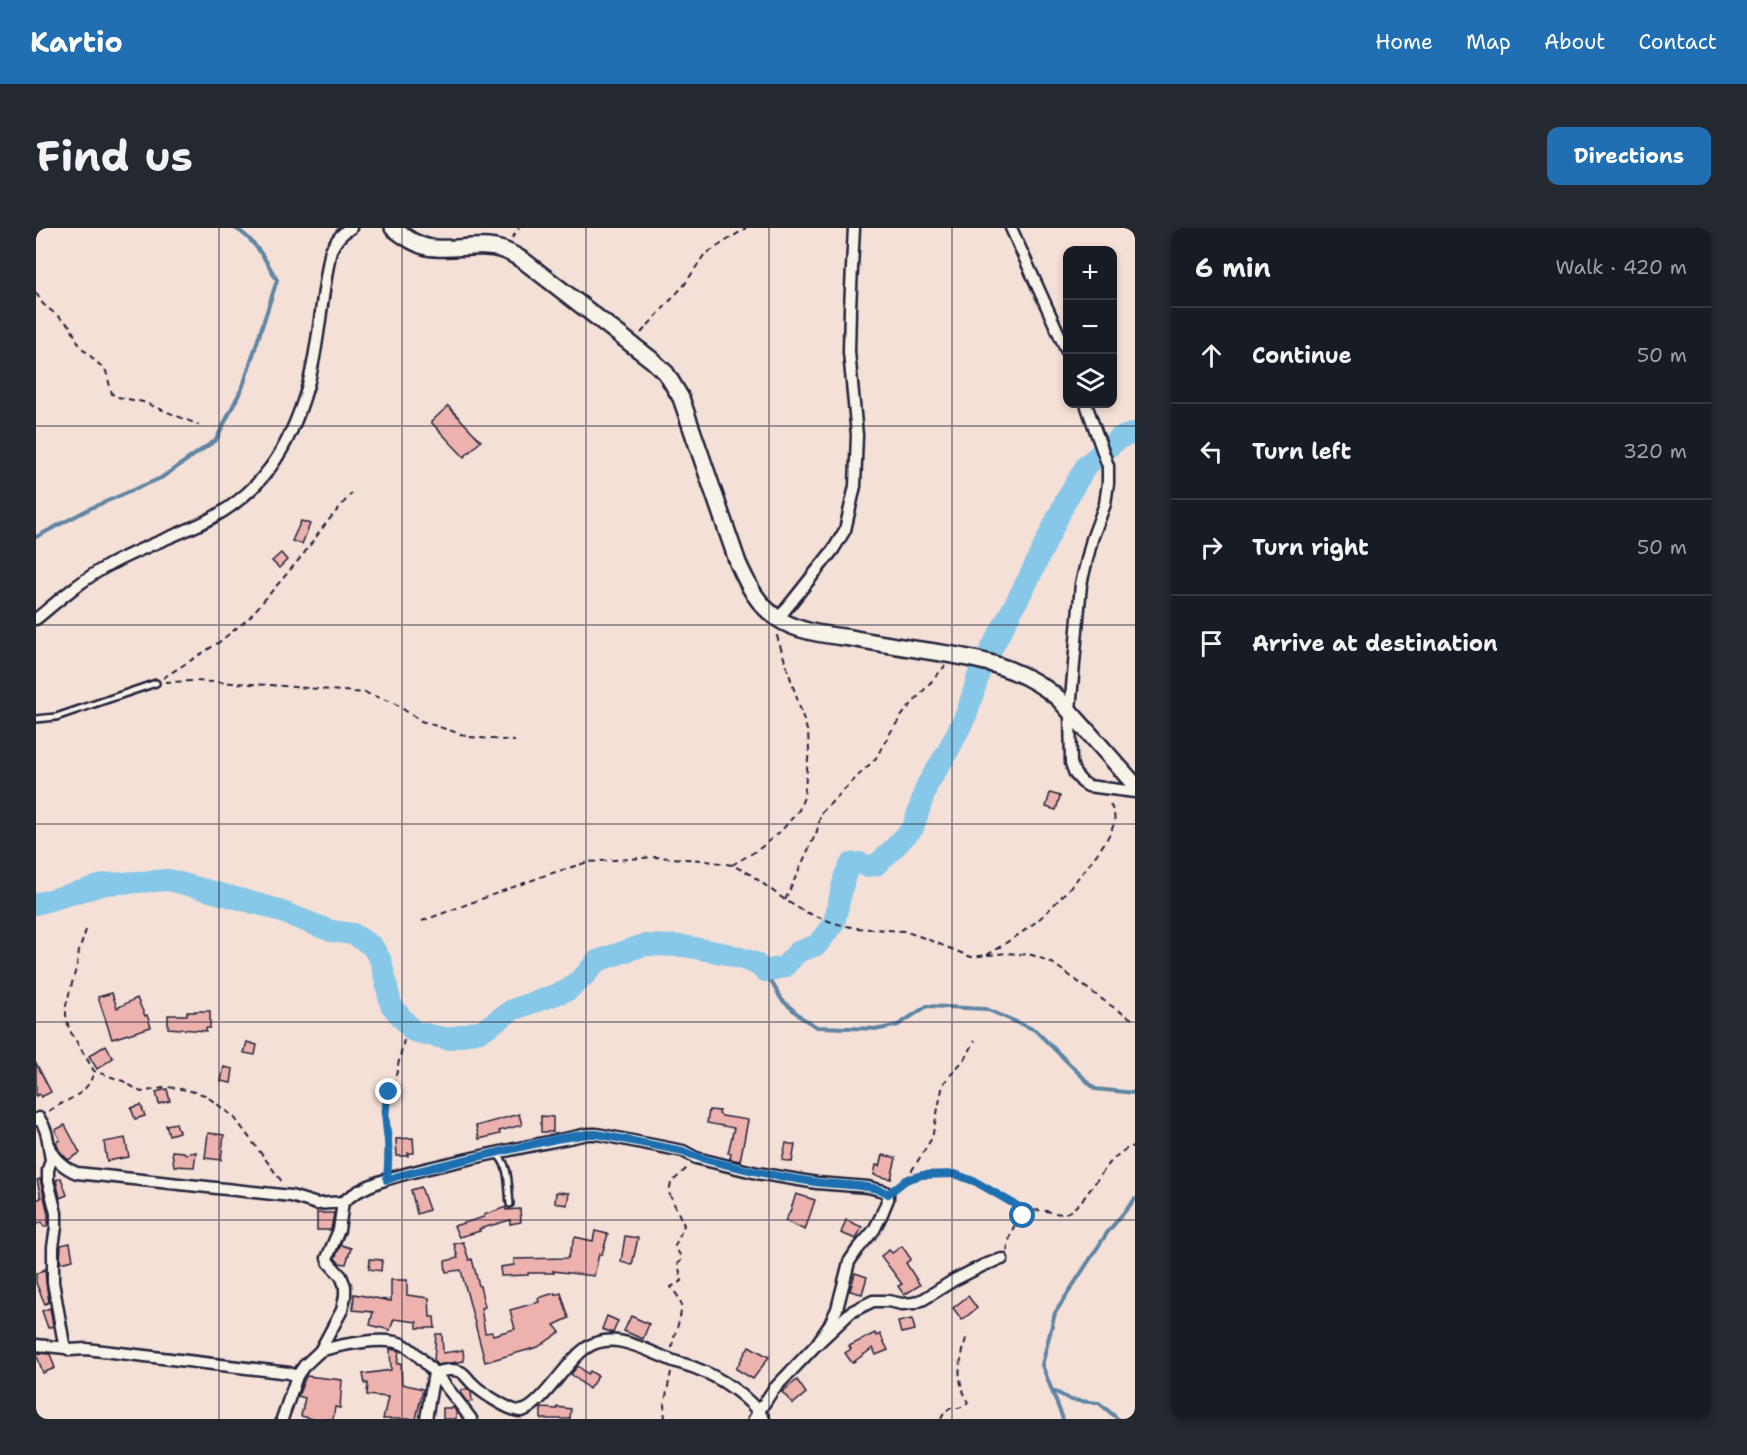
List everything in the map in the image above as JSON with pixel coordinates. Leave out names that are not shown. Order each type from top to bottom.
[{"type":"street","points":[[36,619],[87,579],[109,565],[203,522],[241,499],[275,463],[291,431],[308,385],[331,250],[337,239],[351,228]]},
{"type":"street","points":[[383,228],[397,231],[424,246],[435,248],[489,247],[504,250],[524,261],[666,373],[678,391],[738,563],[749,588],[777,626]]},
{"type":"street","points":[[777,626],[845,530],[855,486],[856,435],[849,352],[854,228]]},
{"type":"street","points":[[1011,228],[1063,343]]},
{"type":"street","points":[[1087,408],[1108,466],[1108,483],[1104,504],[1089,547],[1081,584],[1070,710],[1071,763],[1075,774],[1088,786],[1135,792]]},
{"type":"street","points":[[777,626],[792,625],[830,635],[966,656],[1008,668],[1048,690],[1070,710],[1135,785]]},
{"type":"street","points":[[38,1119],[45,1127],[50,1148],[48,1181],[56,1213],[52,1247],[53,1282],[66,1348]]},
{"type":"street","points":[[50,1148],[61,1163],[77,1173],[291,1196],[316,1204],[343,1202],[352,1194],[427,1168],[588,1134],[675,1149],[696,1158],[758,1173],[884,1191],[888,1194],[888,1199],[874,1230],[849,1262],[837,1309],[816,1345]]},
{"type":"street","points":[[282,1419],[297,1376],[320,1351],[342,1310],[345,1286],[341,1276],[327,1258],[339,1230],[343,1202]]},
{"type":"street","points":[[434,1373],[448,1370],[462,1372],[478,1389],[513,1410],[521,1411],[530,1408],[540,1400],[574,1358],[587,1347],[600,1341],[615,1340],[627,1342],[705,1372],[744,1398],[759,1417],[773,1390],[851,1312],[873,1301],[914,1303],[954,1280],[1002,1259]]},
{"type":"street","points":[[320,1351],[351,1344],[386,1341],[401,1343],[417,1354],[471,1419]]},
{"type":"street","points":[[36,1345],[289,1373],[297,1376]]},
{"type":"street","points":[[426,1419],[434,1373]]},
{"type":"lane","points":[[36,719],[56,717],[156,683]]},
{"type":"lane","points":[[493,1154],[499,1155],[505,1164],[510,1204]]},
{"type":"path","points":[[631,344],[685,284],[704,255],[746,228]]},
{"type":"path","points":[[36,292],[43,304],[70,326],[80,346],[106,371],[112,394],[143,402],[199,425]]},
{"type":"path","points":[[156,683],[218,643],[248,619],[352,493]]},
{"type":"path","points":[[732,865],[758,850],[782,830],[799,810],[804,797],[809,750],[807,733],[777,626]]},
{"type":"path","points":[[785,900],[818,831],[821,813],[876,758],[903,714],[955,655]]},
{"type":"path","points":[[156,683],[195,681],[366,693],[394,703],[421,721],[470,737],[515,741]]},
{"type":"path","points":[[984,957],[1038,921],[1064,894],[1104,843],[1115,821],[1113,808],[1106,796],[1097,788]]},
{"type":"path","points":[[422,921],[588,862],[656,857],[701,860],[732,865],[750,874],[805,912],[834,923],[855,928],[903,932],[972,957],[1014,953],[1032,955],[1052,962],[1135,1021]]},
{"type":"path","points":[[86,930],[69,992],[66,1015],[69,1029],[94,1071],[141,1092],[168,1087],[205,1095],[234,1117],[263,1154],[291,1196]]},
{"type":"path","points":[[387,1180],[385,1103],[398,1072],[404,1040]]},
{"type":"path","points":[[888,1194],[906,1180],[932,1138],[943,1084],[967,1056],[975,1040]]},
{"type":"path","points":[[38,1119],[79,1094],[91,1082],[94,1071]]},
{"type":"path","points":[[1002,1259],[1006,1254],[1010,1233],[1015,1224],[1028,1212],[1041,1210],[1065,1214],[1092,1189],[1102,1171],[1125,1150],[1135,1146]]},
{"type":"path","points":[[665,1419],[664,1406],[681,1301],[671,1287],[682,1281],[678,1264],[682,1259],[675,1246],[684,1225],[669,1193],[671,1183],[688,1167],[692,1156]]},
{"type":"path","points":[[906,1180],[922,1175],[955,1174],[976,1182],[1028,1212]]},
{"type":"path","points":[[941,1419],[950,1408],[959,1408],[968,1403],[961,1388],[958,1373],[966,1338]]},
{"type":"building","points":[[448,406],[481,441],[464,457],[431,422]]},
{"type":"building","points":[[301,521],[310,524],[302,544],[292,541]]},
{"type":"building","points":[[281,553],[287,560],[279,568],[272,561]]},
{"type":"building","points":[[1050,793],[1060,796],[1056,810],[1046,807]]},
{"type":"building","points":[[112,993],[117,1008],[137,998],[151,1027],[112,1039],[98,997]]},
{"type":"building","points":[[210,1011],[210,1028],[206,1028],[206,1031],[168,1028],[168,1015],[187,1015],[187,1012]]},
{"type":"building","points":[[247,1042],[257,1045],[255,1055],[244,1053]]},
{"type":"building","points":[[106,1045],[113,1058],[97,1069],[89,1056]]},
{"type":"building","points":[[36,1063],[51,1092],[41,1097],[39,1094],[36,1096]]},
{"type":"building","points":[[224,1067],[233,1069],[231,1083],[221,1081]]},
{"type":"building","points":[[167,1089],[170,1101],[159,1104],[156,1092]]},
{"type":"building","points":[[141,1105],[145,1116],[135,1119],[131,1108]]},
{"type":"building","points":[[709,1110],[720,1111],[719,1114],[722,1116],[748,1120],[740,1161],[730,1159],[731,1153],[728,1153],[734,1128],[707,1123]]},
{"type":"building","points":[[519,1114],[522,1125],[479,1139],[476,1126]]},
{"type":"building","points":[[541,1116],[553,1117],[553,1132],[541,1132]]},
{"type":"building","points":[[176,1123],[179,1132],[169,1135],[166,1125]]},
{"type":"building","points":[[65,1125],[80,1153],[68,1160],[59,1150],[56,1142],[60,1140],[55,1130]]},
{"type":"building","points":[[208,1133],[224,1135],[221,1160],[205,1158]]},
{"type":"building","points":[[125,1138],[129,1157],[107,1161],[104,1142]]},
{"type":"building","points":[[413,1138],[414,1153],[408,1153],[408,1156],[397,1156],[396,1139]]},
{"type":"building","points":[[786,1143],[795,1145],[792,1162],[782,1160]]},
{"type":"building","points":[[172,1151],[185,1154],[196,1152],[194,1167],[174,1166]]},
{"type":"building","points":[[883,1155],[896,1158],[891,1179],[874,1175],[876,1165],[880,1166]]},
{"type":"building","points":[[61,1178],[67,1195],[60,1198],[56,1180]]},
{"type":"building","points":[[40,1179],[48,1214],[48,1225],[44,1227],[42,1222],[36,1225],[36,1200],[41,1198],[37,1180]]},
{"type":"building","points":[[421,1187],[429,1210],[417,1214],[411,1190]]},
{"type":"building","points":[[556,1192],[569,1193],[567,1205],[555,1203]]},
{"type":"building","points":[[796,1194],[815,1200],[805,1230],[785,1221]]},
{"type":"building","points":[[506,1207],[506,1210],[520,1209],[521,1222],[510,1224],[510,1220],[459,1237],[454,1226],[484,1217],[484,1215]]},
{"type":"building","points":[[317,1213],[334,1213],[331,1230],[317,1230]]},
{"type":"building","points":[[846,1220],[862,1227],[856,1239],[841,1233]]},
{"type":"building","points":[[595,1231],[608,1234],[602,1254],[599,1254],[594,1276],[553,1271],[554,1273],[501,1276],[500,1267],[514,1265],[514,1259],[568,1258],[575,1237],[593,1241]]},
{"type":"building","points":[[625,1236],[638,1238],[632,1265],[621,1262]]},
{"type":"building","points":[[463,1242],[469,1260],[472,1259],[480,1286],[485,1307],[481,1308],[485,1333],[492,1332],[493,1335],[515,1329],[510,1310],[539,1302],[538,1298],[555,1293],[555,1295],[561,1293],[569,1318],[554,1325],[560,1332],[538,1347],[485,1362],[461,1270],[446,1272],[445,1261],[458,1258],[454,1244]]},
{"type":"building","points":[[70,1243],[73,1260],[60,1263],[61,1245]]},
{"type":"building","points":[[341,1245],[351,1248],[346,1264],[339,1263],[335,1258]]},
{"type":"building","points":[[902,1246],[911,1259],[906,1263],[920,1285],[904,1295],[898,1286],[902,1284],[881,1256],[889,1250],[892,1253]]},
{"type":"building","points":[[370,1259],[382,1260],[381,1271],[369,1269]]},
{"type":"building","points":[[45,1269],[49,1302],[45,1304],[36,1283],[36,1274]]},
{"type":"building","points":[[855,1273],[867,1277],[862,1294],[850,1291]]},
{"type":"building","points":[[391,1280],[407,1280],[407,1295],[429,1298],[430,1317],[434,1317],[435,1328],[417,1328],[417,1322],[394,1319],[390,1330],[370,1325],[373,1312],[353,1310],[354,1294],[391,1301]]},
{"type":"building","points":[[968,1296],[977,1308],[962,1320],[953,1308]]},
{"type":"building","points":[[50,1308],[53,1326],[48,1328],[42,1311]]},
{"type":"building","points":[[607,1316],[618,1321],[613,1333],[602,1329]]},
{"type":"building","points":[[631,1316],[649,1324],[643,1339],[624,1331]]},
{"type":"building","points":[[912,1319],[915,1330],[901,1333],[898,1322]]},
{"type":"building","points":[[875,1333],[876,1336],[880,1334],[888,1350],[876,1355],[873,1348],[852,1363],[845,1353],[851,1349],[849,1346]]},
{"type":"building","points":[[436,1334],[442,1334],[443,1353],[463,1350],[464,1361],[437,1365],[434,1361]]},
{"type":"building","points":[[749,1346],[769,1357],[753,1379],[736,1369]]},
{"type":"building","points":[[390,1349],[399,1351],[397,1364],[401,1363],[402,1384],[423,1389],[416,1419],[383,1419],[388,1397],[367,1395],[368,1383],[365,1384],[363,1374],[391,1370]]},
{"type":"building","points":[[36,1353],[50,1354],[55,1368],[43,1373]]},
{"type":"building","points":[[578,1366],[588,1374],[590,1371],[598,1376],[589,1389],[571,1374]]},
{"type":"building","points":[[306,1376],[342,1380],[340,1408],[335,1407],[333,1419],[312,1419],[301,1416],[305,1398],[298,1396]]},
{"type":"building","points":[[797,1380],[806,1393],[793,1404],[782,1392]]},
{"type":"building","points":[[467,1389],[471,1392],[472,1401],[467,1402],[461,1390]]},
{"type":"building","points":[[557,1407],[571,1409],[570,1419],[541,1419],[541,1408],[557,1409]]},
{"type":"building","points":[[443,1408],[454,1408],[456,1419],[443,1419]]},
{"type":"waterway","points":[[36,537],[91,508],[161,478],[216,440],[243,386],[277,280],[254,244],[235,228]]},
{"type":"waterway","points":[[988,655],[1029,578],[1066,500],[1086,466],[1119,438],[1135,433]]},
{"type":"waterway","points":[[36,904],[106,884],[169,880],[269,907],[331,931],[353,934],[372,946],[381,961],[391,1005],[413,1031],[447,1039],[483,1030],[512,1010],[568,990],[597,961],[644,945],[684,946],[727,954],[755,963],[765,971],[784,967],[798,952],[817,945],[834,923],[845,875],[851,864],[876,865],[913,828],[927,785],[948,751],[967,713],[981,667]]},
{"type":"waterway","points":[[765,971],[782,1000],[802,1018],[817,1027],[880,1029],[898,1025],[927,1006],[986,1009],[1035,1030],[1095,1089],[1135,1093]]},
{"type":"waterway","points":[[1063,1419],[1042,1365],[1055,1313],[1107,1233],[1135,1199]]},
{"type":"waterway","points":[[1052,1390],[1071,1400],[1099,1403],[1118,1419]]},
{"type":"route","points":[[389,1092],[384,1114],[388,1142],[387,1180],[556,1139],[597,1134],[683,1151],[696,1158],[758,1173],[817,1183],[868,1187],[888,1194],[906,1180],[922,1175],[955,1174],[976,1182],[1028,1212],[1023,1216]]}]
